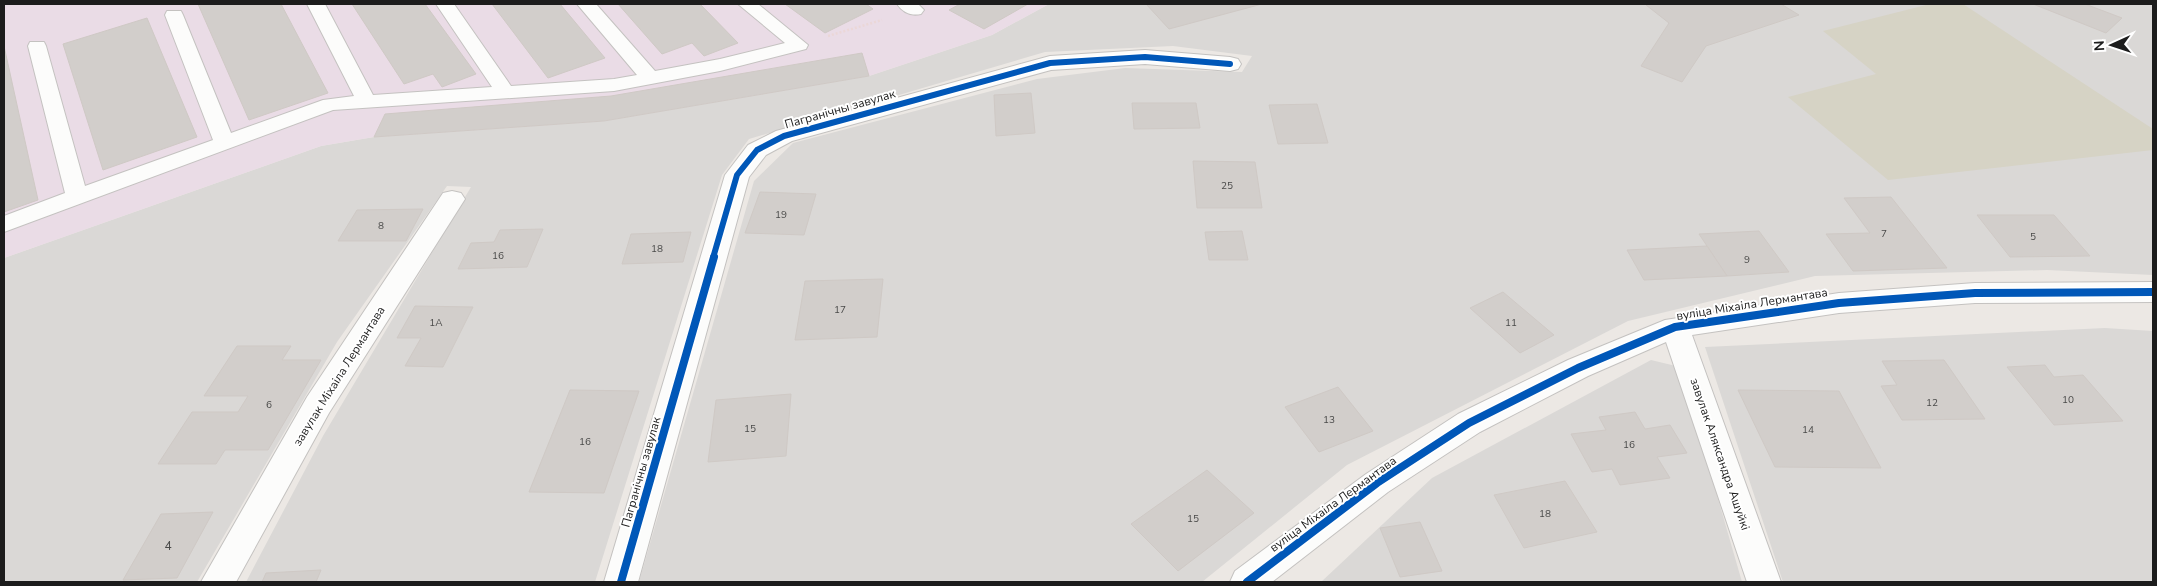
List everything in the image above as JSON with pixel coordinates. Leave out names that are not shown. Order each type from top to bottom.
[{"type":"street","name":"Пагранічны завулак","points":[[621,582],[737,175],[757,150],[784,136],[1050,63],[1144,57],[1230,64]]},
{"type":"street","name":"завулак Міхаіла Лермантава","points":[[218,582],[318,405],[452,199]]},
{"type":"street","name":"вуліца Міхаіла Лермантава","points":[[1247,582],[1377,483],[1469,424],[1578,368],[1675,326],[1838,303],[1975,293],[2153,292]]},
{"type":"street","name":"завулак Аляксандра Ашуйкі","points":[[1675,326],[1764,582]]},
{"type":"lane","points":[[316,4],[367,102]]},
{"type":"lane","points":[[445,4],[505,92]]},
{"type":"lane","points":[[586,4],[650,78]]},
{"type":"lane","points":[[747,4],[799,45]]},
{"type":"lane","points":[[174,15],[225,143]]},
{"type":"lane","points":[[4,224],[330,104],[614,85],[720,66],[799,45]]},
{"type":"lane","points":[[37,46],[77,197]]},
{"type":"path","points":[[799,45],[911,7]]},
{"type":"shaded area","points":[[4,4],[1049,4],[992,35],[869,76],[604,121],[374,137],[321,146],[4,258]]},
{"type":"shaded area","points":[[1049,4],[2153,4],[2153,275],[2047,270],[1815,276],[1628,321],[1347,465],[1202,582],[639,582],[754,181],[793,143],[1037,79],[1125,68],[1242,72],[1252,56],[1173,46],[1045,52],[749,139],[722,175],[595,582],[246,582],[323,436],[471,187],[447,186],[337,342],[197,582],[4,582],[4,258],[321,146],[374,137],[604,121],[869,76],[992,35]]},
{"type":"shaded area","points":[[1930,4],[1963,4],[2153,129],[2153,150],[1888,180],[1788,97],[1876,74],[1823,31]]},
{"type":"shaded area","points":[[2105,328],[2153,331],[2153,582],[1783,582],[1705,347]]},
{"type":"shaded area","points":[[1651,360],[1680,367],[1742,582],[1321,582],[1432,478]]},
{"type":"building","points":[[198,4],[281,4],[328,93],[249,120]]},
{"type":"building","points":[[352,4],[425,4],[476,74],[442,87],[433,74],[404,84]]},
{"type":"building","points":[[492,4],[560,4],[605,58],[548,78]]},
{"type":"building","points":[[618,4],[700,4],[738,43],[704,56],[692,43],[662,54]]},
{"type":"building","points":[[785,4],[866,4],[873,9],[825,33]]},
{"type":"building","points":[[960,4],[1028,4],[984,29],[949,10]]},
{"type":"building","points":[[1146,4],[1262,4],[1169,29]]},
{"type":"building","points":[[1781,4],[1799,15],[1706,46],[1682,82],[1641,66],[1669,23],[1646,5]]},
{"type":"building","points":[[2033,4],[2085,4],[2122,18],[2106,33]]},
{"type":"building","points":[[147,18],[197,137],[103,170],[63,44]]},
{"type":"building","points":[[4,46],[38,200],[4,212]]},
{"type":"building","points":[[862,53],[869,76],[604,121],[374,137],[385,114],[611,96]]},
{"type":"building","points":[[1031,93],[1035,133],[996,136],[994,95]]},
{"type":"building","points":[[1132,103],[1196,103],[1200,128],[1134,129]]},
{"type":"building","points":[[1317,104],[1328,143],[1278,144],[1269,105]]},
{"type":"building","points":[[1193,161],[1255,162],[1262,208],[1197,208]]},
{"type":"building","points":[[760,192],[816,194],[804,235],[745,233]]},
{"type":"building","points":[[1891,197],[1947,268],[1853,271],[1826,234],[1870,233],[1844,198]]},
{"type":"building","points":[[423,209],[406,241],[338,241],[357,210]]},
{"type":"building","points":[[1977,215],[2054,215],[2090,256],[2010,257]]},
{"type":"building","points":[[543,229],[527,267],[458,269],[471,243],[494,242],[500,230]]},
{"type":"building","points":[[1242,231],[1248,260],[1209,260],[1205,232]]},
{"type":"building","points":[[1759,231],[1789,272],[1727,276],[1699,234]]},
{"type":"building","points":[[691,232],[683,262],[622,264],[631,234]]},
{"type":"building","points":[[1707,246],[1727,276],[1644,280],[1627,250]]},
{"type":"building","points":[[883,279],[877,337],[795,340],[805,281]]},
{"type":"building","points":[[1503,292],[1554,335],[1520,353],[1470,308]]},
{"type":"building","points":[[415,306],[473,307],[443,367],[405,366],[421,338],[397,338]]},
{"type":"building","points":[[237,346],[291,346],[282,360],[321,360],[268,450],[225,450],[216,464],[158,464],[192,412],[238,412],[248,396],[204,396]]},
{"type":"building","points":[[1944,360],[1985,419],[1902,420],[1881,386],[1897,385],[1882,361]]},
{"type":"building","points":[[2045,365],[2054,377],[2083,375],[2123,421],[2054,425],[2007,367]]},
{"type":"building","points":[[1338,387],[1373,431],[1319,452],[1285,407]]},
{"type":"building","points":[[570,390],[639,391],[604,493],[529,492]]},
{"type":"building","points":[[1738,390],[1839,391],[1881,468],[1775,467]]},
{"type":"building","points":[[791,394],[786,456],[708,462],[716,400]]},
{"type":"building","points":[[1635,412],[1645,429],[1670,425],[1687,453],[1657,457],[1670,478],[1620,485],[1612,469],[1592,472],[1571,434],[1606,430],[1599,417]]},
{"type":"building","points":[[1207,470],[1254,513],[1178,571],[1131,524]]},
{"type":"building","points":[[1565,481],[1597,532],[1524,548],[1494,495]]},
{"type":"building","points":[[213,512],[177,578],[123,580],[161,514]]},
{"type":"building","points":[[1420,522],[1442,571],[1400,577],[1380,528]]},
{"type":"building","points":[[321,570],[316,582],[262,582],[266,573]]},
{"type":"cycle path","points":[[621,582],[737,175],[757,150],[784,136],[1050,63],[1145,57],[1230,64]]},
{"type":"cycle path","points":[[1247,582],[1377,483],[1469,423],[1578,368],[1675,327],[1839,303],[1975,293],[2153,292]]}]
